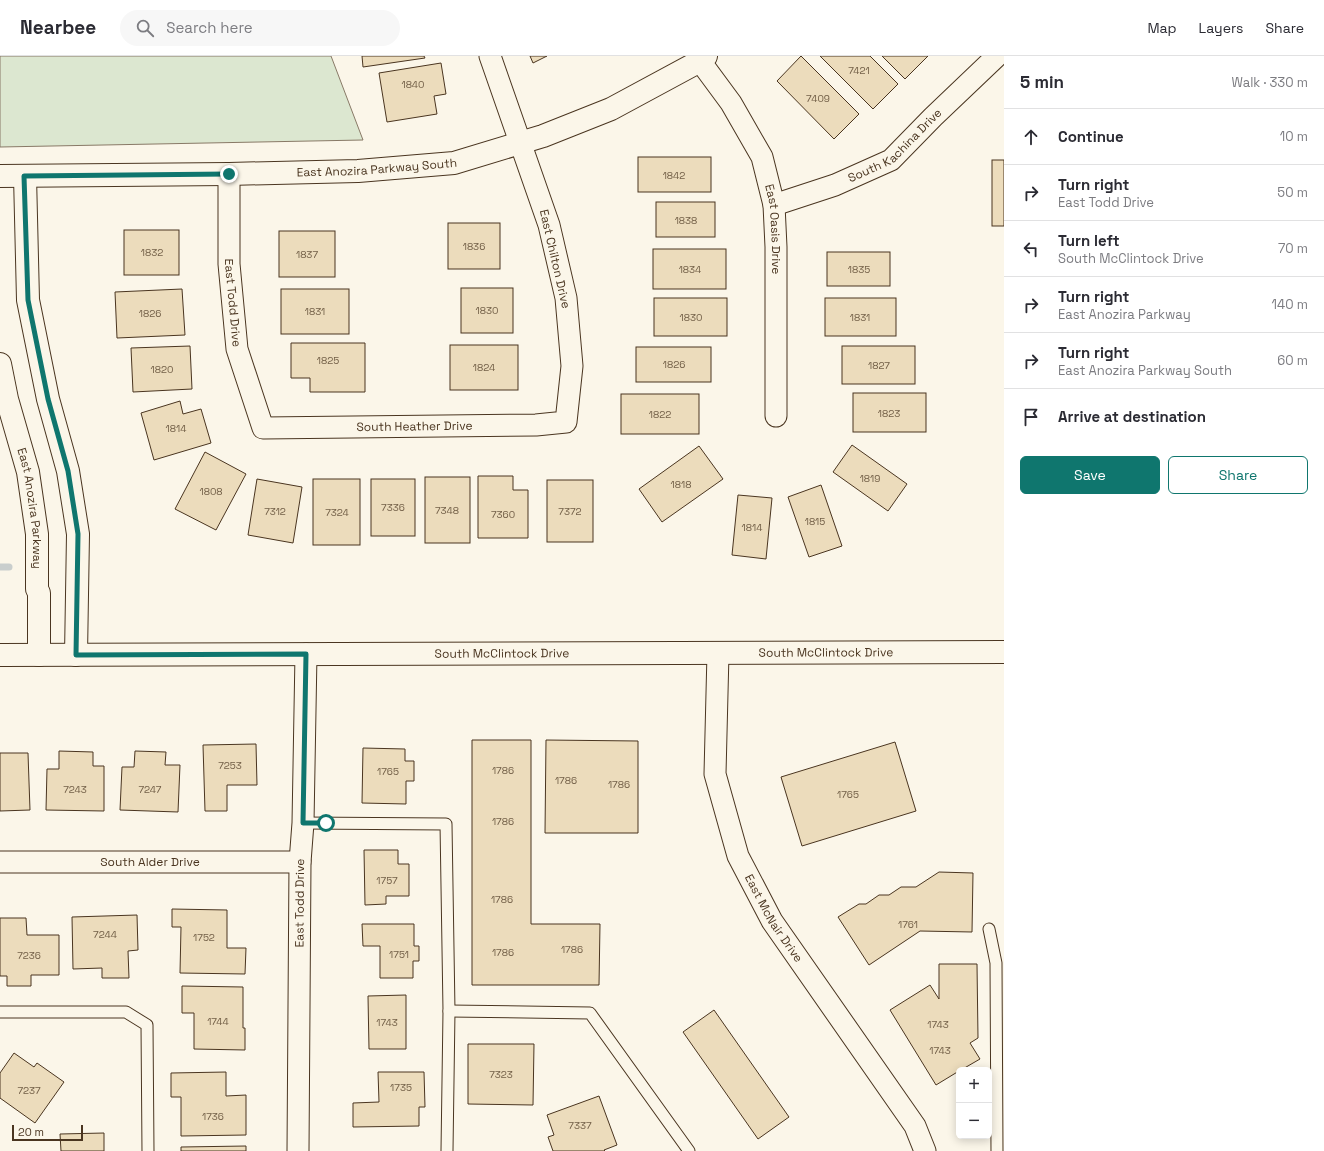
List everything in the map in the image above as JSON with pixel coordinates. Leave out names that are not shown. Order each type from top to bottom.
[{"type":"street","name":"East Chilton Drive","points":[[490,56],[549,225],[566,298],[572,366],[566,422]]},
{"type":"street","name":"South Kachina Drive","points":[[774,205],[835,185],[892,160],[933,117],[997,56]]},
{"type":"street","name":"East Anozira Parkway South","points":[[0,176],[358,171],[454,163],[543,136],[611,109],[703,59]]},
{"type":"street","name":"East Oasis Drive","points":[[703,59],[731,103],[762,157],[774,205],[776,247],[776,416]]},
{"type":"street","name":"East Todd Drive","points":[[229,174],[229,264],[238,349],[263,428]]},
{"type":"street","points":[[24,176],[28,300],[48,399],[68,471],[78,534],[76,655]]},
{"type":"street","name":"East Anozira Parkway","points":[[0,364],[7,399],[28,472],[37,534],[39,655]]},
{"type":"street","name":"South Heather Drive","points":[[263,428],[536,425],[566,422]]},
{"type":"street","name":"South McClintock Drive","points":[[0,655],[1004,652]]},
{"type":"street","name":"East McNair Drive","points":[[718,653],[715,774],[738,856],[772,921],[915,1126],[925,1151]]},
{"type":"street","name":"East Todd Drive","points":[[298,1151],[300,862],[303,823],[306,654]]},
{"type":"street","name":"South Alder Drive","points":[[0,862],[300,862]]},
{"type":"lane","points":[[303,823],[446,824],[449,1011],[447,1151]]},
{"type":"lane","points":[[989,928],[996,963],[997,1151]]},
{"type":"lane","points":[[449,1011],[590,1013],[688,1151]]},
{"type":"lane","points":[[0,1012],[126,1012],[147,1025],[148,1151]]},
{"type":"green space","points":[[0,56],[331,56],[363,140],[0,147]]},
{"type":"building","points":[[362,56],[424,56],[425,58],[363,67]]},
{"type":"building","points":[[530,56],[547,56],[533,63]]},
{"type":"building","points":[[801,56],[859,114],[834,139],[777,81]]},
{"type":"building","points":[[820,56],[870,56],[898,84],[873,109]]},
{"type":"building","points":[[882,56],[928,56],[905,79]]},
{"type":"building","points":[[441,63],[446,94],[434,96],[437,114],[387,122],[379,73]]},
{"type":"building","points":[[638,157],[711,157],[711,192],[638,192]]},
{"type":"building","points":[[992,160],[1004,160],[1004,226],[992,226]]},
{"type":"building","points":[[656,202],[715,202],[715,237],[656,237]]},
{"type":"building","points":[[448,223],[500,223],[500,269],[448,269]]},
{"type":"building","points":[[124,230],[179,230],[179,275],[124,275]]},
{"type":"building","points":[[279,231],[335,231],[335,277],[279,277]]},
{"type":"building","points":[[653,249],[726,249],[726,289],[653,289]]},
{"type":"building","points":[[827,252],[890,252],[890,286],[827,286]]},
{"type":"building","points":[[461,288],[513,288],[513,333],[461,333]]},
{"type":"building","points":[[182,289],[185,335],[117,338],[115,292]]},
{"type":"building","points":[[281,289],[349,289],[349,334],[281,334]]},
{"type":"building","points":[[654,298],[727,298],[727,336],[654,336]]},
{"type":"building","points":[[825,298],[896,298],[896,336],[825,336]]},
{"type":"building","points":[[291,343],[365,343],[365,392],[310,392],[310,378],[291,378]]},
{"type":"building","points":[[450,345],[518,345],[518,390],[450,390]]},
{"type":"building","points":[[190,346],[192,389],[133,392],[131,348]]},
{"type":"building","points":[[842,346],[915,346],[915,384],[842,384]]},
{"type":"building","points":[[636,347],[711,347],[711,382],[636,382]]},
{"type":"building","points":[[853,393],[926,393],[926,432],[853,432]]},
{"type":"building","points":[[621,394],[699,394],[699,434],[621,434]]},
{"type":"building","points":[[180,401],[183,414],[201,409],[211,443],[154,460],[141,413]]},
{"type":"building","points":[[852,445],[907,484],[888,511],[833,472]]},
{"type":"building","points":[[699,446],[723,479],[662,522],[639,489]]},
{"type":"building","points":[[205,452],[246,474],[216,530],[175,509]]},
{"type":"building","points":[[478,476],[513,476],[513,490],[528,490],[528,538],[478,538]]},
{"type":"building","points":[[425,477],[470,477],[470,543],[425,543]]},
{"type":"building","points":[[257,479],[302,487],[293,543],[248,535]]},
{"type":"building","points":[[313,479],[360,479],[360,545],[313,545]]},
{"type":"building","points":[[371,479],[415,479],[415,536],[371,536]]},
{"type":"building","points":[[547,480],[593,480],[593,542],[547,542]]},
{"type":"building","points":[[821,485],[842,546],[809,557],[788,497]]},
{"type":"building","points":[[738,495],[772,498],[766,559],[732,555]]},
{"type":"building","points":[[472,740],[531,740],[531,924],[600,924],[599,985],[472,985]]},
{"type":"building","points":[[546,740],[638,741],[638,833],[545,833]]},
{"type":"building","points":[[895,742],[916,811],[802,846],[781,777]]},
{"type":"building","points":[[256,744],[257,785],[227,785],[227,811],[205,811],[203,745]]},
{"type":"building","points":[[363,748],[405,749],[405,761],[414,761],[414,781],[406,781],[406,804],[362,803]]},
{"type":"building","points":[[59,751],[93,752],[93,766],[104,766],[104,811],[46,810],[47,769],[59,769]]},
{"type":"building","points":[[135,751],[166,752],[165,765],[180,765],[178,812],[120,810],[122,767],[134,767]]},
{"type":"building","points":[[0,753],[28,753],[30,810],[0,811]]},
{"type":"building","points":[[364,850],[398,850],[398,864],[409,864],[409,896],[386,896],[386,904],[365,905]]},
{"type":"building","points":[[939,872],[973,873],[972,932],[920,931],[869,965],[838,917],[859,904],[866,904],[879,895],[889,895],[901,887],[916,887]]},
{"type":"building","points":[[172,909],[227,910],[227,948],[246,948],[245,974],[180,973],[181,927],[172,927]]},
{"type":"building","points":[[137,915],[138,950],[128,951],[129,978],[102,978],[102,968],[73,969],[72,917]]},
{"type":"building","points":[[0,918],[26,918],[27,935],[59,935],[59,975],[31,975],[31,986],[7,986],[7,976],[0,976]]},
{"type":"building","points":[[362,924],[414,924],[414,946],[419,946],[419,961],[413,961],[413,978],[380,978],[380,946],[363,946]]},
{"type":"building","points":[[939,964],[977,964],[978,1038],[970,1043],[980,1059],[966,1067],[956,1067],[956,1073],[936,1085],[890,1010],[930,985],[939,999]]},
{"type":"building","points":[[182,986],[243,987],[243,1028],[245,1028],[245,1050],[194,1049],[194,1013],[182,1013]]},
{"type":"building","points":[[406,995],[406,1049],[369,1049],[368,996]]},
{"type":"building","points":[[714,1010],[789,1117],[758,1139],[683,1032]]},
{"type":"building","points":[[468,1044],[534,1044],[533,1105],[468,1104]]},
{"type":"building","points":[[14,1053],[34,1067],[37,1063],[64,1082],[35,1123],[0,1098],[0,1073]]},
{"type":"building","points":[[226,1072],[226,1096],[246,1095],[246,1135],[181,1136],[181,1097],[171,1097],[171,1073]]},
{"type":"building","points":[[378,1072],[424,1072],[425,1107],[419,1107],[419,1126],[353,1127],[353,1103],[379,1102]]},
{"type":"building","points":[[599,1096],[617,1145],[604,1150],[605,1151],[553,1151],[548,1137],[554,1135],[547,1115]]},
{"type":"building","points":[[104,1133],[104,1151],[61,1151],[60,1134]]},
{"type":"building","points":[[246,1146],[246,1151],[181,1151],[181,1147]]},
{"type":"waterway","points":[[0,567],[9,567]]},
{"type":"route","points":[[229,174],[24,176],[28,300],[48,399],[68,471],[78,534],[76,655],[306,654],[303,823],[326,823]]}]
